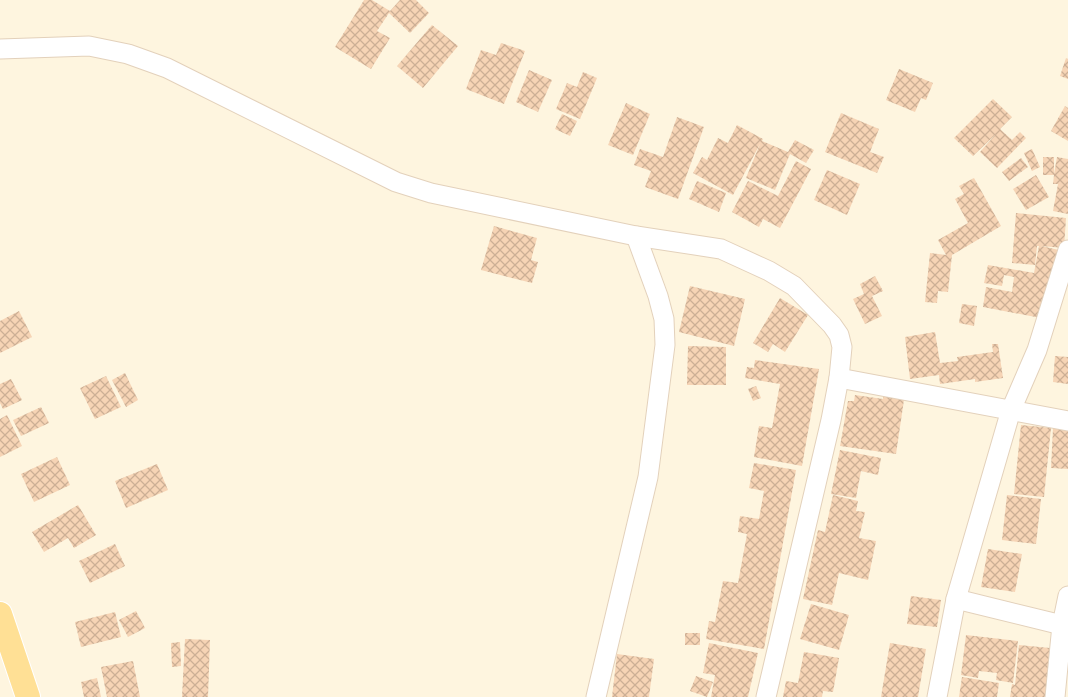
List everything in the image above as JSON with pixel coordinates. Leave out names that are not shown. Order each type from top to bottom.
[{"type":"main road","points":[[0,614],[28,697]]},
{"type":"street","points":[[0,49],[89,46],[128,54],[167,68],[396,182],[431,193],[636,236],[721,249],[769,271],[794,286],[832,325],[839,336],[842,347],[839,378],[829,430],[766,697]]},
{"type":"street","points":[[596,697],[648,477],[665,345],[664,319],[658,296],[636,236]]},
{"type":"street","points":[[937,697],[956,599],[1011,410],[1038,350],[1068,250]]},
{"type":"street","points":[[839,378],[1068,421]]},
{"type":"street","points":[[1055,697],[1062,625],[1068,596]]},
{"type":"street","points":[[956,599],[1062,625]]},
{"type":"building","points":[[364,0],[372,0],[390,11],[400,0],[416,0],[429,13],[410,33],[389,13],[377,31],[390,38],[371,69],[335,47]]},
{"type":"building","points":[[432,25],[458,46],[423,88],[397,66]]},
{"type":"building","points":[[501,43],[525,51],[504,104],[466,89],[481,50],[496,55]]},
{"type":"building","points":[[1066,58],[1068,59],[1068,79],[1060,76]]},
{"type":"building","points":[[899,69],[933,83],[926,100],[921,98],[915,112],[886,100]]},
{"type":"building","points":[[529,70],[552,80],[538,112],[516,102]]},
{"type":"building","points":[[583,72],[597,78],[580,119],[556,109],[567,83],[577,87]]},
{"type":"building","points":[[993,99],[1012,117],[1000,129],[1012,140],[1020,132],[1026,138],[997,168],[980,152],[996,134],[973,156],[954,138]]},
{"type":"building","points":[[626,103],[650,114],[633,155],[608,145]]},
{"type":"building","points":[[1065,106],[1068,108],[1068,141],[1051,131]]},
{"type":"building","points":[[841,113],[879,129],[870,152],[884,157],[877,173],[825,152]]},
{"type":"building","points":[[562,114],[577,121],[570,136],[555,129]]},
{"type":"building","points":[[677,117],[704,127],[678,199],[645,187],[651,171],[634,165],[640,149],[663,157]]},
{"type":"building","points":[[737,125],[763,139],[762,141],[788,152],[795,140],[814,150],[806,163],[790,154],[775,190],[746,178],[760,144],[733,195],[693,173],[702,157],[707,160],[718,138],[728,143]]},
{"type":"building","points":[[1032,149],[1040,167],[1032,171],[1024,153]]},
{"type":"building","points":[[1043,157],[1054,157],[1054,174],[1057,157],[1068,159],[1068,214],[1053,211],[1058,184],[1053,184],[1054,175],[1043,175]]},
{"type":"building","points":[[1021,158],[1028,167],[1009,181],[1002,172]]},
{"type":"building","points":[[796,161],[811,169],[780,228],[763,219],[759,227],[732,212],[748,181],[778,196]]},
{"type":"building","points":[[827,170],[860,184],[847,215],[814,200]]},
{"type":"building","points":[[1036,175],[1049,197],[1026,210],[1013,189]]},
{"type":"building","points":[[974,178],[1001,226],[952,255],[948,292],[938,291],[937,303],[925,302],[930,253],[946,255],[938,240],[968,223],[955,199],[964,194],[959,186]]},
{"type":"building","points":[[697,181],[726,193],[719,212],[689,199]]},
{"type":"building","points":[[1016,213],[1066,218],[1064,248],[1041,246],[1059,250],[1046,319],[983,307],[986,287],[1012,292],[1014,277],[1004,275],[1002,286],[984,283],[988,265],[1034,273],[1039,246],[1037,246],[1035,265],[1012,263]]},
{"type":"building","points":[[494,226],[537,238],[531,260],[538,262],[532,283],[481,270]]},
{"type":"building","points":[[875,276],[883,291],[872,296],[882,316],[865,324],[853,299],[864,294],[860,284]]},
{"type":"building","points":[[690,286],[745,299],[734,346],[679,332]]},
{"type":"building","points":[[780,298],[808,315],[785,352],[773,344],[768,352],[753,343]]},
{"type":"building","points":[[962,304],[977,306],[974,326],[959,323]]},
{"type":"building","points":[[19,311],[32,337],[0,353],[0,321]]},
{"type":"building","points":[[935,332],[940,363],[958,361],[957,357],[993,352],[992,344],[998,344],[1003,378],[975,382],[975,379],[940,384],[939,375],[910,379],[905,337]]},
{"type":"building","points":[[688,346],[726,347],[726,385],[687,385]]},
{"type":"building","points":[[1055,356],[1068,357],[1068,384],[1053,382]]},
{"type":"building","points":[[755,360],[819,369],[802,466],[754,457],[759,426],[772,428],[780,384],[745,378],[747,367],[754,368]]},
{"type":"building","points":[[125,373],[138,400],[126,407],[112,380]]},
{"type":"building","points":[[106,376],[121,407],[95,419],[80,388]]},
{"type":"building","points":[[11,379],[22,400],[3,409],[0,403],[0,384]]},
{"type":"building","points":[[756,386],[761,398],[753,401],[748,389]]},
{"type":"building","points":[[884,390],[905,393],[896,454],[840,446],[848,401],[854,401],[855,395],[883,399]]},
{"type":"building","points":[[41,407],[49,423],[21,436],[13,420]]},
{"type":"building","points":[[7,415],[22,446],[0,457],[0,419]]},
{"type":"building","points":[[1021,425],[1051,428],[1044,497],[1014,494]]},
{"type":"building","points":[[1053,428],[1068,428],[1068,469],[1051,468]]},
{"type":"building","points":[[840,450],[881,458],[878,475],[861,471],[856,498],[831,494]]},
{"type":"building","points":[[57,457],[70,485],[34,502],[21,474]]},
{"type":"building","points":[[754,463],[796,470],[764,649],[706,639],[709,621],[715,622],[723,581],[738,583],[747,534],[738,532],[740,516],[759,519],[764,491],[749,488]]},
{"type":"building","points":[[157,464],[168,490],[126,508],[115,481]]},
{"type":"building","points":[[833,495],[858,501],[856,511],[865,512],[859,538],[876,541],[868,580],[839,573],[832,605],[803,599],[818,530],[825,532]]},
{"type":"building","points":[[1007,495],[1041,499],[1036,544],[1002,540]]},
{"type":"building","points":[[78,505],[96,535],[74,548],[68,538],[44,552],[32,532]]},
{"type":"building","points":[[115,544],[125,566],[90,583],[79,561]]},
{"type":"building","points":[[988,549],[1022,554],[1015,592],[981,587]]},
{"type":"building","points":[[911,596],[941,600],[937,627],[907,624]]},
{"type":"building","points":[[811,604],[849,615],[839,650],[800,639]]},
{"type":"building","points":[[136,611],[145,628],[128,637],[119,620]]},
{"type":"building","points":[[115,612],[121,637],[81,647],[75,622]]},
{"type":"building","points":[[685,633],[700,633],[700,645],[685,645]]},
{"type":"building","points":[[966,635],[1018,641],[1013,683],[996,680],[997,673],[979,671],[978,678],[961,675]]},
{"type":"building","points":[[185,639],[210,640],[208,697],[182,697]]},
{"type":"building","points":[[180,642],[181,666],[172,667],[171,643]]},
{"type":"building","points":[[709,643],[758,653],[748,697],[711,697],[715,675],[703,673]]},
{"type":"building","points":[[890,643],[926,649],[918,697],[881,697]]},
{"type":"building","points":[[1019,645],[1050,648],[1045,697],[1010,697],[1012,684],[1015,685]]},
{"type":"building","points":[[804,652],[839,658],[833,692],[823,691],[822,697],[783,697],[786,681],[798,683]]},
{"type":"building","points":[[617,654],[654,659],[649,697],[612,697]]},
{"type":"building","points":[[133,661],[140,697],[107,697],[101,667]]},
{"type":"building","points":[[696,676],[713,682],[707,697],[690,691]]},
{"type":"building","points":[[962,677],[999,683],[997,697],[959,697]]},
{"type":"building","points":[[97,678],[101,697],[84,697],[81,682]]}]
